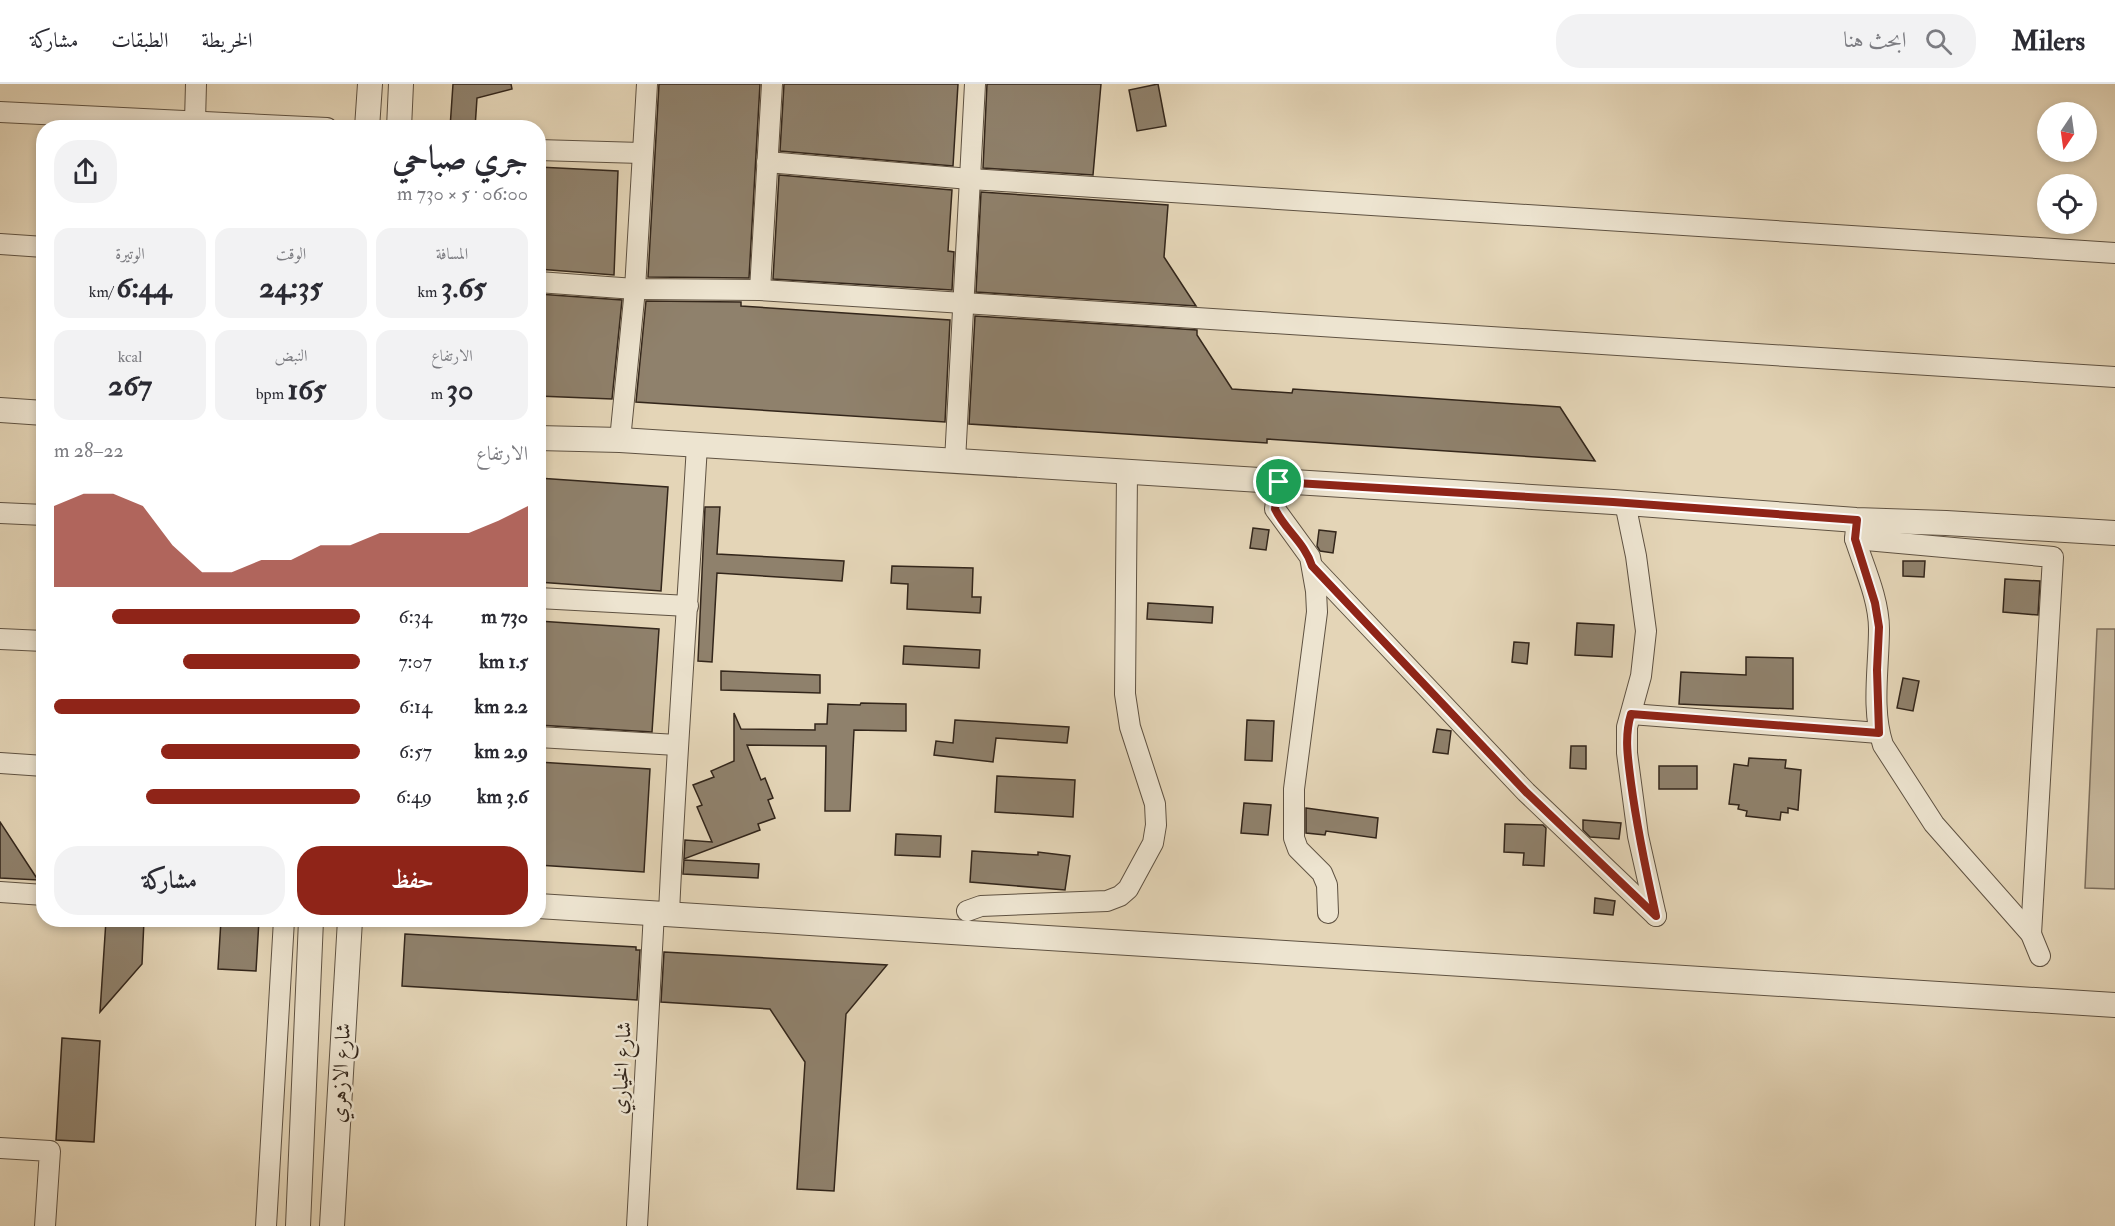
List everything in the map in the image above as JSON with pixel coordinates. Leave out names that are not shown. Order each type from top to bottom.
[{"type":"street","points":[[195,120],[196,84]]},
{"type":"street","points":[[368,120],[370,84]]},
{"type":"street","points":[[399,120],[401,84]]},
{"type":"street","points":[[620,440],[635,289],[641,153],[647,84]]},
{"type":"street","points":[[760,290],[772,84]]},
{"type":"street","points":[[955,461],[975,84]]},
{"type":"street","points":[[0,112],[173,120]]},
{"type":"street","points":[[546,150],[641,153]]},
{"type":"street","points":[[767,162],[970,179],[2115,253]]},
{"type":"street","points":[[0,244],[36,246]]},
{"type":"street","points":[[546,283],[635,289],[760,290],[2115,377]]},
{"type":"street","points":[[0,410],[36,412]]},
{"type":"street","points":[[546,438],[620,440],[1626,503],[1856,529],[2053,557],[2031,934]]},
{"type":"street","name":"شارع الخياري","points":[[637,1226],[688,606],[697,445]]},
{"type":"street","points":[[967,911],[981,906],[1107,901],[1120,896],[1128,889],[1153,843],[1156,825],[1155,804],[1130,727],[1125,694],[1127,472]]},
{"type":"street","points":[[1279,482],[1275,509],[1310,557],[1317,612],[1294,789],[1294,838],[1299,849],[1322,873],[1327,885],[1328,913]]},
{"type":"street","points":[[1312,566],[1526,792],[1656,916],[1638,836],[1630,774],[1627,727],[1641,676],[1646,631],[1626,503]]},
{"type":"street","points":[[0,513],[36,515]]},
{"type":"street","points":[[1856,529],[1946,522],[2115,532]]},
{"type":"street","points":[[1856,529],[1879,627],[1877,670],[1879,733],[1883,745],[1934,824],[2031,934],[2040,956]]},
{"type":"street","points":[[546,598],[688,606]]},
{"type":"street","points":[[0,639],[36,641]]},
{"type":"street","points":[[1631,714],[1879,733]]},
{"type":"street","points":[[546,737],[677,745]]},
{"type":"street","points":[[0,763],[36,765]]},
{"type":"street","points":[[0,892],[36,894]]},
{"type":"street","points":[[546,906],[2115,1005]]},
{"type":"street","points":[[266,1226],[284,927]]},
{"type":"street","name":"شارع الازهري","points":[[298,1226],[311,927]]},
{"type":"street","name":"شارع الازهري","points":[[332,1226],[350,927]]},
{"type":"street","points":[[0,1148],[50,1151],[45,1226]]},
{"type":"shaded area","points":[[2097,629],[2115,629],[2115,889],[2085,888]]},
{"type":"building","points":[[453,84],[511,84],[512,89],[477,98],[476,120],[451,120]]},
{"type":"building","points":[[659,84],[760,84],[749,278],[648,277]]},
{"type":"building","points":[[784,84],[958,84],[953,166],[780,151]]},
{"type":"building","points":[[987,84],[1101,84],[1093,175],[983,168]]},
{"type":"building","points":[[1158,84],[1166,126],[1137,131],[1129,90]]},
{"type":"building","points":[[546,167],[618,171],[614,275],[546,270]]},
{"type":"building","points":[[779,175],[952,190],[948,251],[954,252],[952,290],[773,279]]},
{"type":"building","points":[[981,192],[1168,205],[1164,257],[1196,306],[976,292]]},
{"type":"building","points":[[546,295],[622,300],[612,399],[546,396]]},
{"type":"building","points":[[646,301],[741,302],[741,306],[950,320],[945,422],[636,402]]},
{"type":"building","points":[[975,316],[1197,330],[1197,335],[1232,389],[1292,393],[1293,389],[1560,407],[1595,461],[1267,439],[1267,443],[969,424]]},
{"type":"building","points":[[546,479],[668,487],[661,591],[546,583]]},
{"type":"building","points":[[705,507],[720,507],[717,554],[844,561],[842,581],[717,573],[712,662],[698,661]]},
{"type":"building","points":[[1253,528],[1269,530],[1266,550],[1250,548]]},
{"type":"building","points":[[1319,530],[1336,532],[1333,553],[1320,551],[1317,546]]},
{"type":"building","points":[[1903,561],[1925,561],[1924,577],[1903,576]]},
{"type":"building","points":[[892,566],[973,568],[972,597],[981,597],[980,613],[907,609],[908,584],[891,583]]},
{"type":"building","points":[[2005,579],[2040,581],[2038,615],[2003,612]]},
{"type":"building","points":[[1148,603],[1213,607],[1212,623],[1147,619]]},
{"type":"building","points":[[546,622],[659,629],[652,732],[546,725]]},
{"type":"building","points":[[1577,623],[1614,625],[1612,657],[1575,655]]},
{"type":"building","points":[[1514,642],[1529,643],[1527,664],[1512,662]]},
{"type":"building","points":[[904,646],[980,650],[979,668],[903,664]]},
{"type":"building","points":[[1746,657],[1793,658],[1793,709],[1679,704],[1681,672],[1746,675]]},
{"type":"building","points":[[721,671],[820,675],[820,693],[721,690]]},
{"type":"building","points":[[1903,678],[1919,681],[1913,711],[1897,708]]},
{"type":"building","points":[[861,703],[906,704],[906,731],[854,730],[850,811],[825,811],[826,746],[747,745],[761,780],[765,778],[773,798],[768,800],[775,818],[758,824],[760,830],[684,859],[685,840],[712,842],[697,807],[702,805],[693,785],[714,777],[711,771],[734,761],[734,713],[741,729],[815,730],[815,724],[827,724],[828,704],[860,705]]},
{"type":"building","points":[[955,720],[1069,727],[1067,743],[996,738],[993,762],[934,755],[936,741],[953,743]]},
{"type":"building","points":[[1247,720],[1274,721],[1272,761],[1245,760]]},
{"type":"building","points":[[1437,729],[1451,731],[1448,754],[1433,752]]},
{"type":"building","points":[[1571,746],[1586,746],[1586,769],[1570,768]]},
{"type":"building","points":[[1749,758],[1786,760],[1785,768],[1801,770],[1798,810],[1788,808],[1788,813],[1781,812],[1780,820],[1746,816],[1747,811],[1738,809],[1739,805],[1729,804],[1734,764],[1748,766]]},
{"type":"building","points":[[546,762],[650,769],[644,872],[546,866]]},
{"type":"building","points":[[1659,766],[1697,766],[1697,789],[1659,789]]},
{"type":"building","points":[[997,776],[1075,780],[1073,817],[995,812]]},
{"type":"building","points":[[1244,803],[1271,805],[1268,835],[1241,833]]},
{"type":"building","points":[[1306,808],[1378,818],[1376,838],[1326,831],[1325,835],[1306,833]]},
{"type":"building","points":[[1583,820],[1621,823],[1619,839],[1590,837],[1583,830]]},
{"type":"building","points":[[0,822],[36,880],[0,878]]},
{"type":"building","points":[[1505,824],[1543,825],[1546,828],[1544,866],[1523,865],[1524,853],[1504,852]]},
{"type":"building","points":[[896,834],[941,836],[940,857],[895,855]]},
{"type":"building","points":[[972,851],[1038,855],[1038,852],[1070,856],[1065,890],[970,882]]},
{"type":"building","points":[[684,860],[759,864],[758,878],[683,874]]},
{"type":"building","points":[[1595,898],[1615,901],[1613,915],[1594,913]]},
{"type":"building","points":[[106,927],[144,927],[142,964],[100,1012]]},
{"type":"building","points":[[221,927],[259,927],[256,971],[218,969]]},
{"type":"building","points":[[405,934],[636,947],[636,950],[640,950],[637,1000],[402,986]]},
{"type":"building","points":[[664,952],[887,965],[846,1014],[834,1191],[797,1189],[805,1062],[770,1009],[661,1002]]},
{"type":"building","points":[[62,1038],[100,1041],[94,1142],[56,1140]]},
{"type":"route","points":[[1279,482],[1613,502],[1857,520],[1855,539],[1875,603],[1879,627],[1877,650],[1879,733],[1631,714],[1627,727],[1627,753],[1638,836],[1656,916],[1526,792],[1312,566],[1310,557],[1275,509],[1274,502],[1279,482]]}]
